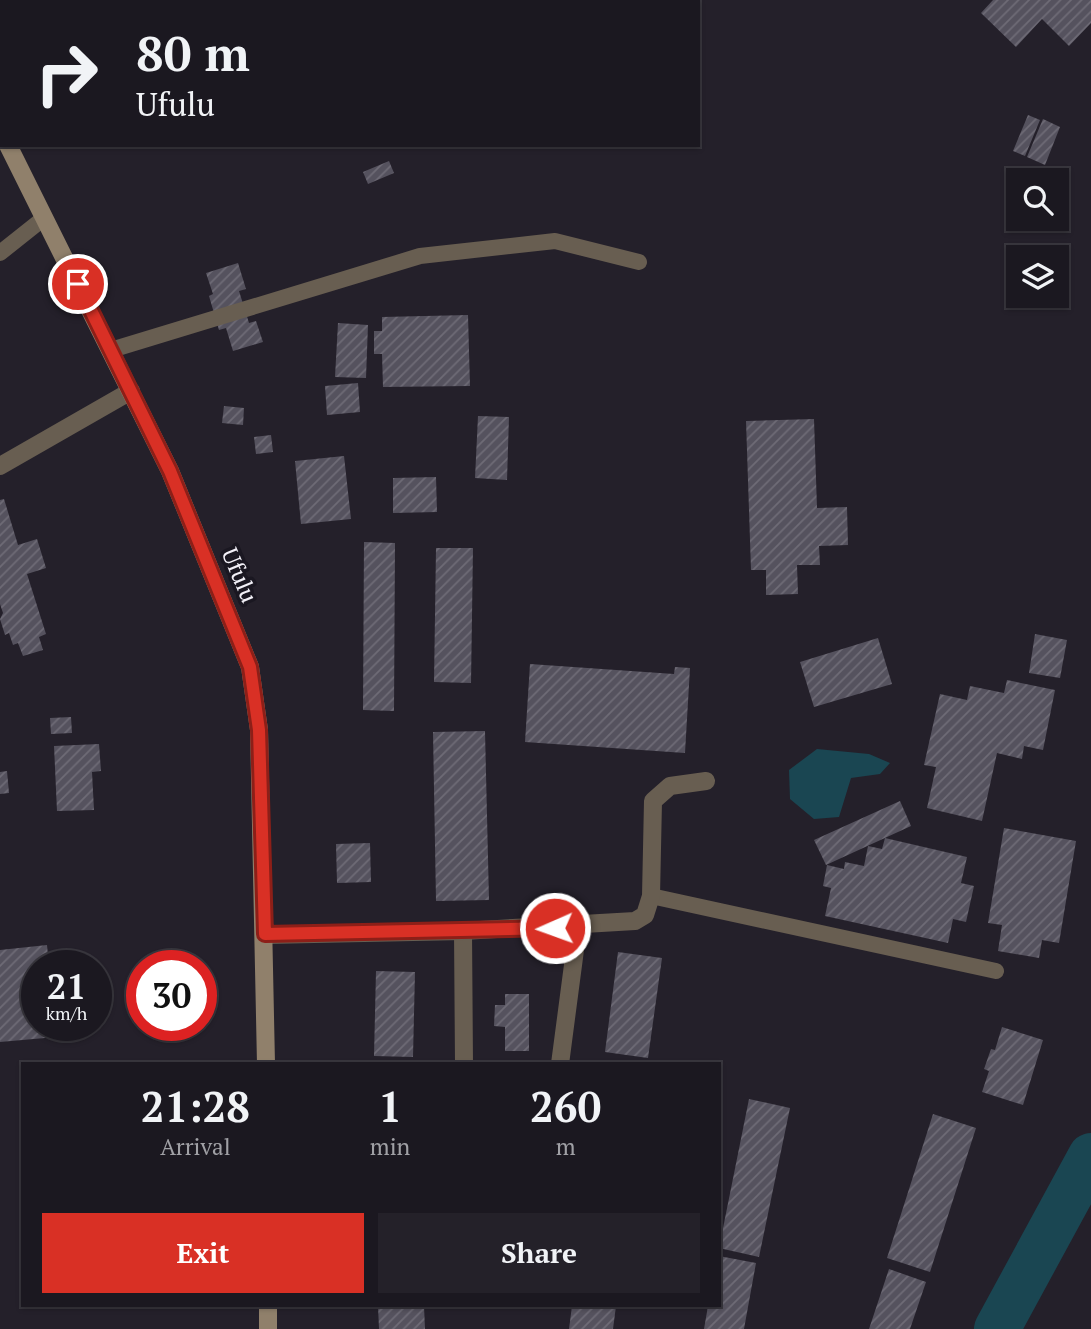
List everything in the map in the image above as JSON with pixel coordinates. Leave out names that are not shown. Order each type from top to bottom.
[{"type":"street","name":"Ufulu","points":[[9,147],[131,391],[205,552],[250,667],[259,730],[266,1062]]},
{"type":"street","points":[[0,466],[131,391]]},
{"type":"street","points":[[265,934],[463,931],[578,926],[642,918],[651,896],[653,801],[670,786],[706,781]]},
{"type":"street","points":[[560,1062],[578,926]]},
{"type":"street","points":[[463,931],[464,1062]]},
{"type":"street","points":[[268,1307],[268,1329]]},
{"type":"lane","points":[[0,253],[44,218]]},
{"type":"lane","points":[[111,349],[420,256],[555,241],[639,262]]},
{"type":"lane","points":[[651,896],[996,971]]},
{"type":"water","points":[[817,749],[869,754],[890,763],[880,774],[851,778],[839,817],[814,819],[790,799],[789,770]]},
{"type":"building","points":[[993,0],[1091,0],[1091,23],[1069,46],[1042,19],[1016,47],[981,13]]},
{"type":"building","points":[[1028,115],[1040,120],[1025,156],[1013,151]]},
{"type":"building","points":[[1043,119],[1060,127],[1045,165],[1027,157]]},
{"type":"building","points":[[389,161],[394,173],[368,184],[363,172]]},
{"type":"building","points":[[238,263],[246,289],[239,291],[249,323],[256,321],[263,342],[233,351],[226,328],[219,330],[209,296],[213,294],[206,273]]},
{"type":"building","points":[[468,315],[470,386],[383,387],[382,354],[374,354],[374,331],[382,331],[382,317]]},
{"type":"building","points":[[338,323],[368,325],[366,378],[335,377]]},
{"type":"building","points":[[358,383],[360,412],[327,415],[325,386]]},
{"type":"building","points":[[224,406],[244,408],[243,425],[222,423]]},
{"type":"building","points":[[478,416],[509,417],[507,480],[475,478]]},
{"type":"building","points":[[814,419],[817,508],[847,507],[848,545],[819,546],[820,565],[797,565],[798,594],[766,595],[766,570],[751,570],[746,421]]},
{"type":"building","points":[[271,435],[273,452],[256,454],[254,437]]},
{"type":"building","points":[[344,456],[351,519],[301,524],[295,461]]},
{"type":"building","points":[[436,477],[437,512],[393,513],[393,478]]},
{"type":"building","points":[[4,499],[18,545],[37,539],[46,568],[27,574],[46,634],[39,637],[43,650],[23,656],[18,643],[13,645],[9,633],[5,635],[0,619],[3,613],[0,604],[0,500]]},
{"type":"building","points":[[364,542],[395,543],[394,711],[363,710]]},
{"type":"building","points":[[436,548],[473,548],[471,683],[434,682]]},
{"type":"building","points":[[1035,634],[1067,640],[1060,678],[1029,673]]},
{"type":"building","points":[[878,638],[892,684],[814,707],[800,662]]},
{"type":"building","points":[[530,664],[674,674],[675,667],[690,668],[685,753],[525,742]]},
{"type":"building","points":[[1007,680],[1055,690],[1043,750],[1024,746],[1022,759],[997,753],[982,821],[927,808],[936,767],[924,765],[940,694],[967,700],[970,686],[1004,693]]},
{"type":"building","points":[[71,717],[72,733],[51,734],[50,718]]},
{"type":"building","points":[[485,731],[489,900],[436,901],[433,732]]},
{"type":"building","points":[[99,744],[101,771],[92,772],[94,810],[57,811],[54,746]]},
{"type":"building","points":[[7,771],[9,793],[0,794],[0,772]]},
{"type":"building","points":[[900,801],[911,826],[826,865],[814,840]]},
{"type":"building","points":[[1004,828],[1076,841],[1059,943],[1042,940],[1039,958],[998,951],[1002,925],[988,923]]},
{"type":"building","points":[[885,838],[967,857],[961,883],[974,886],[966,922],[953,919],[948,943],[825,916],[831,888],[823,886],[827,865],[844,869],[845,862],[864,866],[868,846],[882,849]]},
{"type":"building","points":[[370,843],[371,882],[337,883],[336,844]]},
{"type":"building","points":[[47,945],[47,950],[21,950],[21,1040],[0,1042],[0,950]]},
{"type":"building","points":[[618,952],[662,958],[648,1058],[605,1052]]},
{"type":"building","points":[[376,971],[415,972],[413,1057],[374,1056]]},
{"type":"building","points":[[505,994],[529,994],[529,1051],[505,1051],[505,1027],[494,1026],[495,1005],[505,1005]]},
{"type":"building","points":[[1002,1027],[1043,1040],[1023,1105],[982,1092],[989,1071],[984,1069],[991,1049],[995,1050]]},
{"type":"building","points":[[749,1099],[790,1108],[759,1257],[721,1248]]},
{"type":"building","points":[[933,1114],[976,1128],[930,1272],[887,1258]]},
{"type":"building","points":[[721,1256],[756,1263],[744,1329],[704,1329],[708,1307],[721,1307]]},
{"type":"building","points":[[889,1269],[926,1282],[910,1329],[869,1329]]},
{"type":"building","points":[[378,1307],[424,1307],[425,1329],[379,1329]]},
{"type":"building","points":[[572,1307],[616,1307],[613,1329],[569,1329]]},
{"type":"waterway","points":[[997,1329],[1091,1156]]},
{"type":"route","points":[[78,284],[170,471],[250,667],[259,730],[265,934],[555,928]]}]
